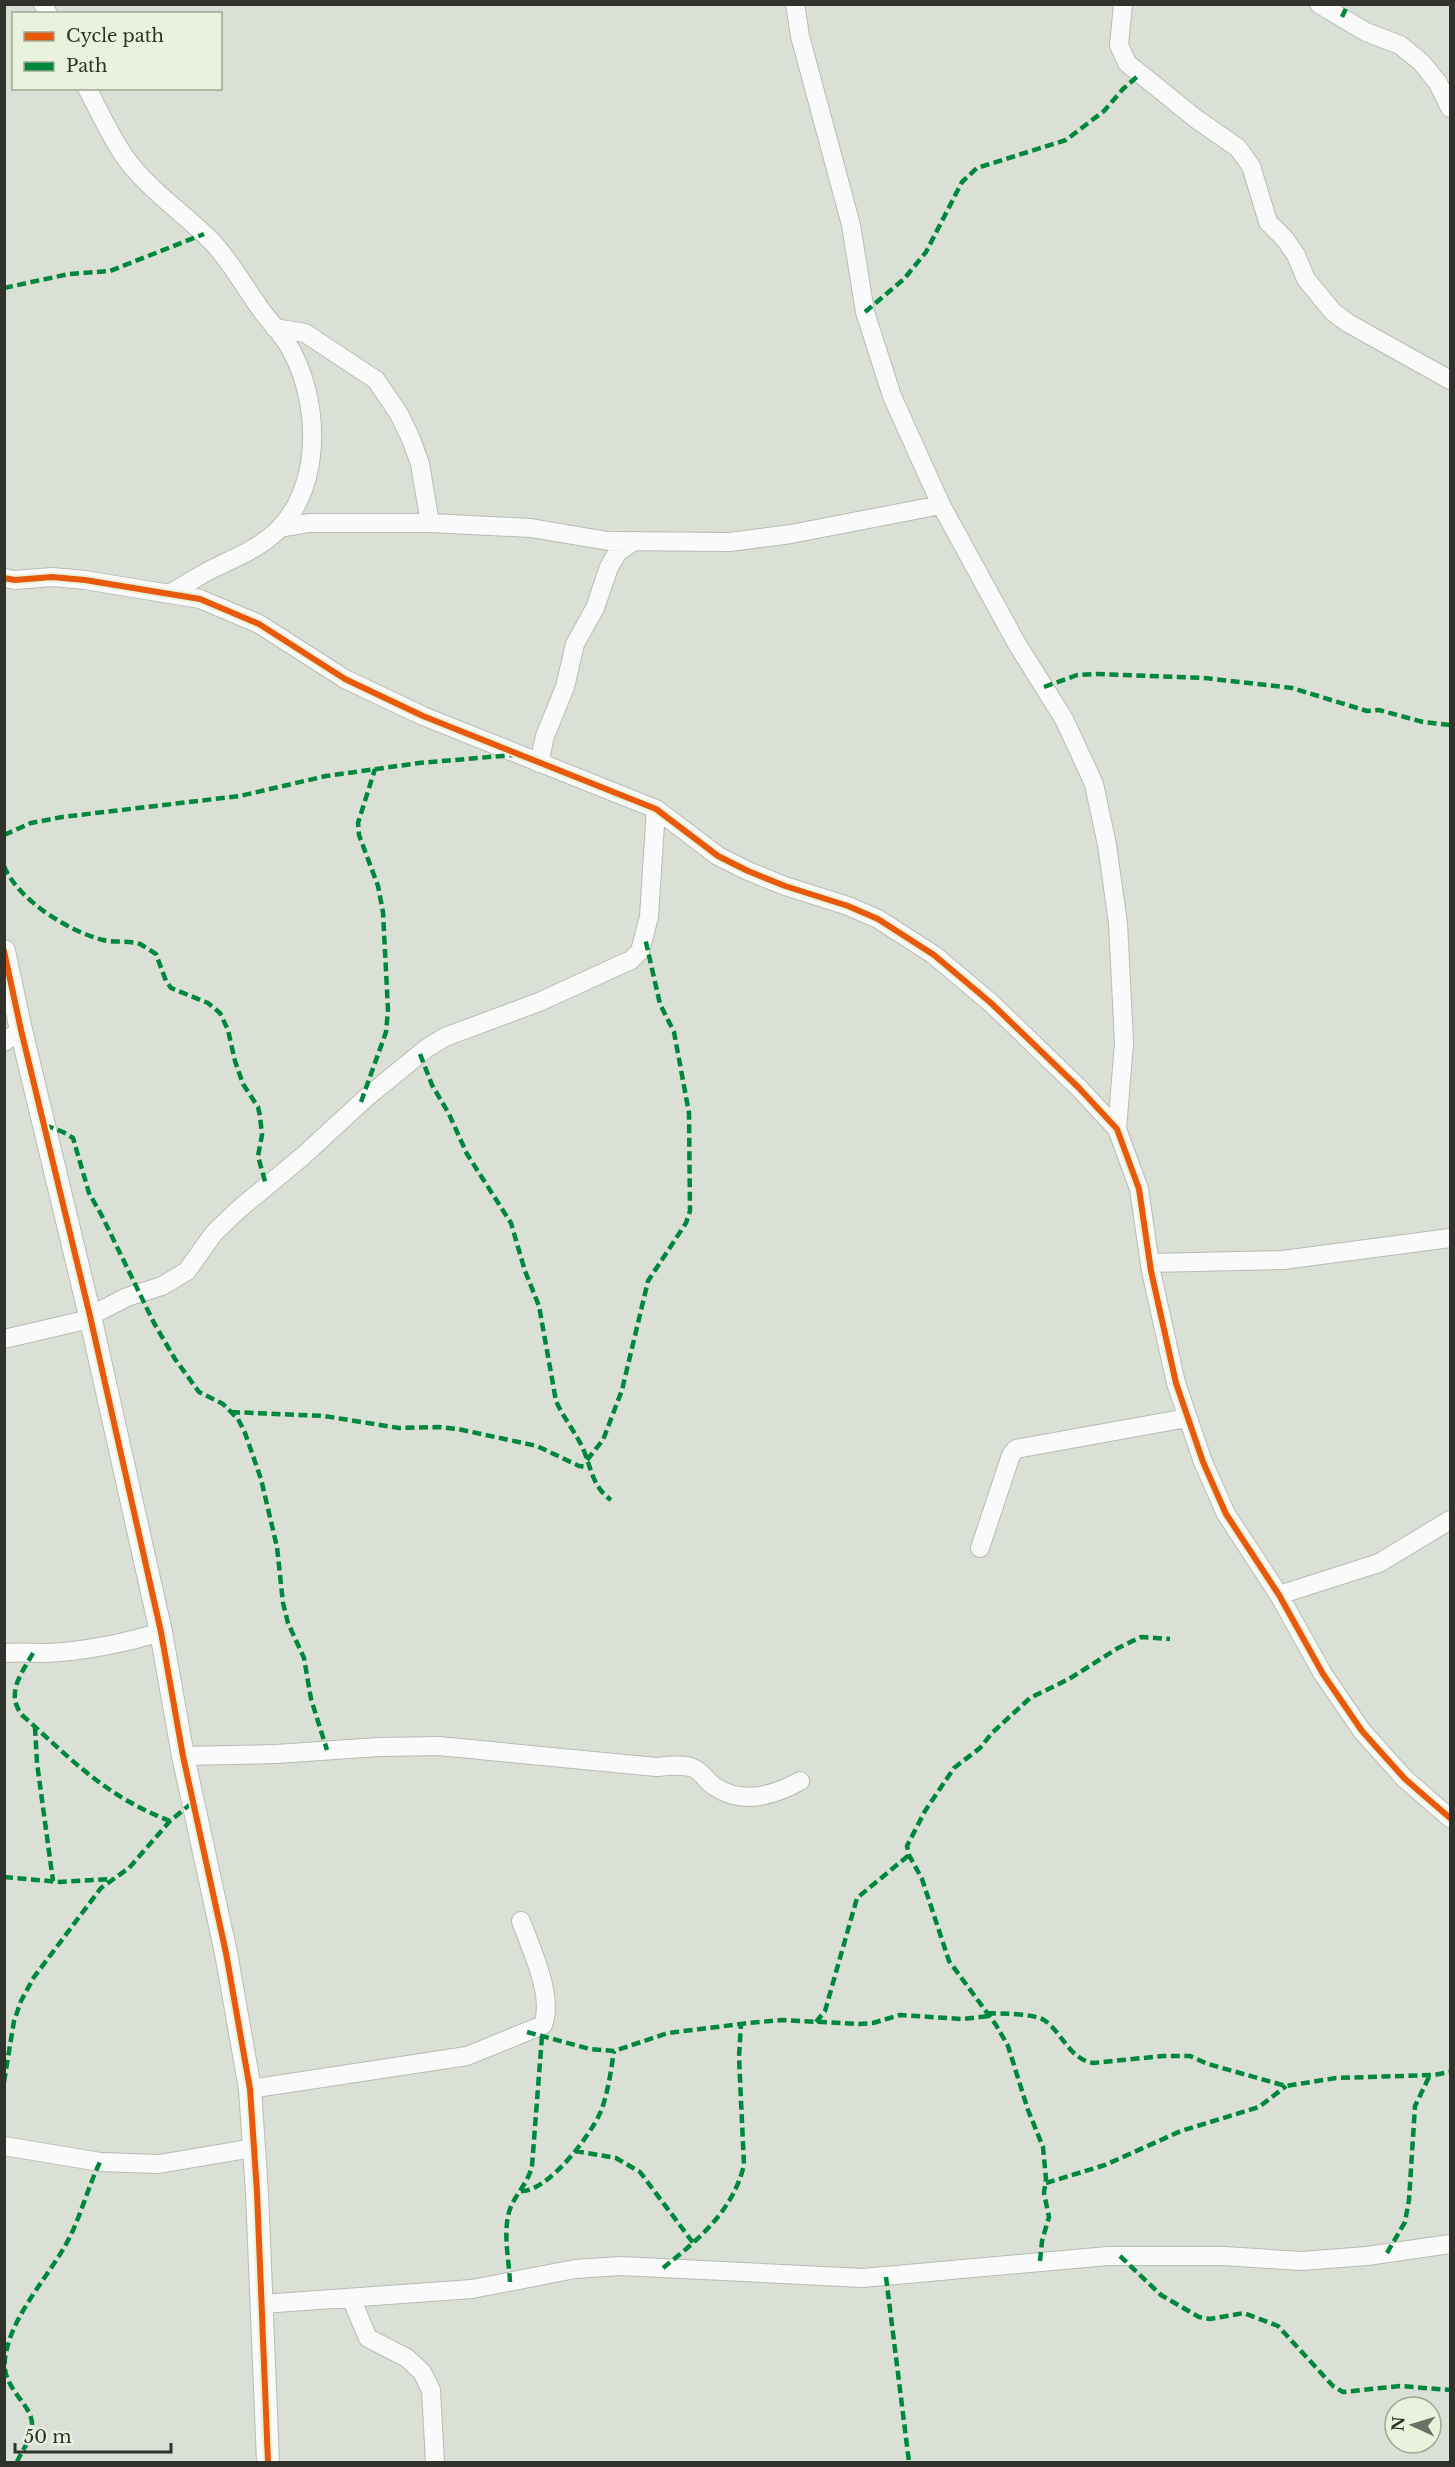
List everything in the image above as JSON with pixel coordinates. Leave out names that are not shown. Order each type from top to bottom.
[{"type":"street","points":[[795,4],[802,46],[850,225],[865,312],[892,396],[941,505],[1017,644],[1064,719],[1094,784],[1107,845],[1118,923],[1124,1043],[1117,1129]]},
{"type":"street","points":[[1124,4],[1119,45],[1128,63],[1195,118],[1238,148],[1251,166],[1268,222],[1286,239],[1306,279],[1333,312],[1348,323],[1450,380]]},
{"type":"street","points":[[1319,4],[1366,32],[1400,45],[1421,62],[1438,83],[1450,108]]},
{"type":"street","points":[[88,90],[133,168],[156,194],[214,244],[287,343],[303,380],[308,399],[311,453],[305,486],[298,503],[280,528],[262,545],[243,556],[211,569],[170,594]]},
{"type":"street","points":[[275,328],[305,333],[376,380],[399,414],[411,439],[420,464],[430,523]]},
{"type":"street","points":[[280,528],[309,523],[430,523],[522,527],[608,541],[730,542],[791,534],[941,505]]},
{"type":"street","points":[[539,763],[545,736],[565,687],[575,644],[596,608],[609,567],[618,552],[634,541]]},
{"type":"street","points":[[4,593],[12,579],[52,577],[200,599],[259,624],[345,678],[423,716],[656,809],[718,856],[748,871],[785,886],[849,906],[903,933],[934,955],[991,1003],[1079,1088],[1117,1129],[1139,1189],[1150,1263],[1176,1383],[1203,1462],[1226,1514],[1279,1595],[1323,1674],[1362,1731],[1405,1779],[1450,1818]]},
{"type":"street","points":[[4,1339],[90,1317],[127,1297],[162,1286],[187,1271],[213,1233],[389,1078],[427,1048],[445,1037],[539,1002],[631,960],[640,951],[649,917],[656,809]]},
{"type":"street","points":[[4,951],[13,1036],[90,1317],[161,1632],[183,1756],[226,1953],[250,2088],[268,2463]]},
{"type":"street","points":[[1150,1263],[1283,1260],[1450,1238]]},
{"type":"street","points":[[980,1548],[1011,1455],[1016,1449],[1187,1418]]},
{"type":"street","points":[[1279,1595],[1379,1563],[1450,1520]]},
{"type":"street","points":[[4,1653],[48,1653],[91,1648],[128,1642],[161,1632]]},
{"type":"street","points":[[183,1756],[439,1746],[656,1767],[692,1767],[721,1792],[735,1796],[764,1797],[778,1793],[800,1781]]},
{"type":"street","points":[[250,2088],[467,2056],[543,2025],[548,2014],[542,1980],[521,1921]]},
{"type":"street","points":[[4,2146],[100,2162],[159,2164],[253,2148]]},
{"type":"street","points":[[262,2304],[472,2289],[575,2269],[621,2266],[863,2278],[1108,2256],[1224,2256],[1301,2261],[1367,2256],[1450,2244]]},
{"type":"street","points":[[351,2298],[368,2338],[407,2358],[422,2372],[431,2390],[435,2463]]},
{"type":"marked path","points":[[1342,17],[1348,4]]},
{"type":"marked path","points":[[865,312],[904,279],[926,252],[962,182],[977,168],[1066,140],[1104,111],[1139,75]]},
{"type":"marked path","points":[[4,288],[69,274],[110,271],[204,234]]},
{"type":"marked path","points":[[1044,687],[1077,675],[1205,678],[1292,688],[1367,711],[1379,710],[1423,722],[1450,725]]},
{"type":"marked path","points":[[4,835],[31,823],[62,817],[240,796],[326,776],[419,763],[513,755]]},
{"type":"marked path","points":[[361,1102],[386,1032],[388,1010],[383,912],[378,886],[359,835],[358,823],[375,769]]},
{"type":"marked path","points":[[4,866],[20,891],[60,922],[89,936],[107,941],[140,944],[156,954],[171,988],[208,1003],[220,1013],[228,1030],[243,1084],[258,1107],[262,1135],[258,1156],[266,1185]]},
{"type":"marked path","points":[[587,1460],[603,1440],[622,1390],[648,1281],[686,1223],[690,1211],[689,1113],[674,1032],[660,1004],[645,938]]},
{"type":"marked path","points":[[420,1054],[432,1085],[449,1114],[467,1154],[511,1223],[525,1271],[539,1306],[556,1401],[584,1451],[600,1490],[611,1500]]},
{"type":"marked path","points":[[45,1125],[73,1138],[89,1193],[154,1323],[175,1359],[199,1392],[223,1404],[238,1419],[245,1433],[261,1479],[277,1547],[283,1603],[288,1623],[304,1658],[311,1699],[327,1750]]},
{"type":"marked path","points":[[231,1412],[324,1416],[399,1428],[458,1429],[537,1446],[579,1466],[589,1467]]},
{"type":"marked path","points":[[1040,2261],[1042,2241],[1049,2217],[1044,2193],[1046,2179],[1043,2147],[1028,2110],[1008,2046],[996,2025],[949,1961],[922,1879],[909,1855],[907,1846],[925,1811],[954,1768],[980,1748],[992,1733],[1030,1698],[1069,1679],[1118,1648],[1141,1637],[1170,1639]]},
{"type":"marked path","points":[[33,1653],[20,1676],[15,1691],[17,1707],[22,1715],[74,1762],[108,1788],[126,1800],[170,1821]]},
{"type":"marked path","points":[[35,1727],[37,1763],[53,1881]]},
{"type":"marked path","points":[[4,2082],[14,2021],[21,2001],[34,1977],[101,1888],[129,1868],[170,1821],[193,1802]]},
{"type":"marked path","points":[[816,2022],[825,2011],[857,1898],[909,1855]]},
{"type":"marked path","points":[[4,1877],[60,1882],[112,1879]]},
{"type":"marked path","points":[[987,2013],[1024,2015],[1044,2020],[1072,2051],[1093,2063],[1163,2056],[1190,2056],[1208,2064],[1286,2086],[1336,2078],[1434,2075],[1450,2072]]},
{"type":"marked path","points":[[527,2032],[590,2049],[614,2051],[668,2033],[749,2023],[782,2020],[859,2024],[873,2023],[900,2015],[962,2019],[989,2016]]},
{"type":"marked path","points":[[663,2268],[689,2247],[712,2223],[732,2197],[739,2181],[744,2165],[739,2057],[741,2024]]},
{"type":"marked path","points":[[510,2282],[506,2238],[507,2220],[511,2206],[532,2166],[542,2036]]},
{"type":"marked path","points":[[521,2191],[532,2189],[556,2172],[588,2134],[601,2111],[614,2051]]},
{"type":"marked path","points":[[1387,2253],[1405,2222],[1409,2200],[1415,2106],[1430,2075]]},
{"type":"marked path","points":[[1046,2183],[1105,2165],[1181,2131],[1259,2107],[1286,2086]]},
{"type":"marked path","points":[[575,2151],[616,2158],[640,2172],[694,2244]]},
{"type":"marked path","points":[[17,2462],[29,2440],[32,2425],[28,2410],[12,2388],[5,2370],[8,2344],[29,2300],[70,2236],[100,2162]]},
{"type":"marked path","points":[[1120,2256],[1161,2295],[1199,2317],[1210,2319],[1244,2313],[1278,2326],[1333,2386],[1343,2392],[1400,2386],[1450,2390]]},
{"type":"marked path","points":[[886,2277],[909,2462]]},
{"type":"cycle path","points":[[4,578],[15,580],[52,577],[85,580],[200,599],[259,624],[345,679],[423,716],[656,809],[718,856],[748,871],[785,886],[848,906],[878,919],[934,955],[991,1003],[1079,1088],[1117,1129],[1139,1189],[1151,1271],[1176,1383],[1203,1462],[1226,1514],[1279,1595],[1323,1674],[1362,1731],[1405,1779],[1450,1818]]},
{"type":"cycle path","points":[[4,951],[90,1316],[161,1632],[183,1756],[226,1953],[250,2089],[257,2192],[268,2462]]}]
